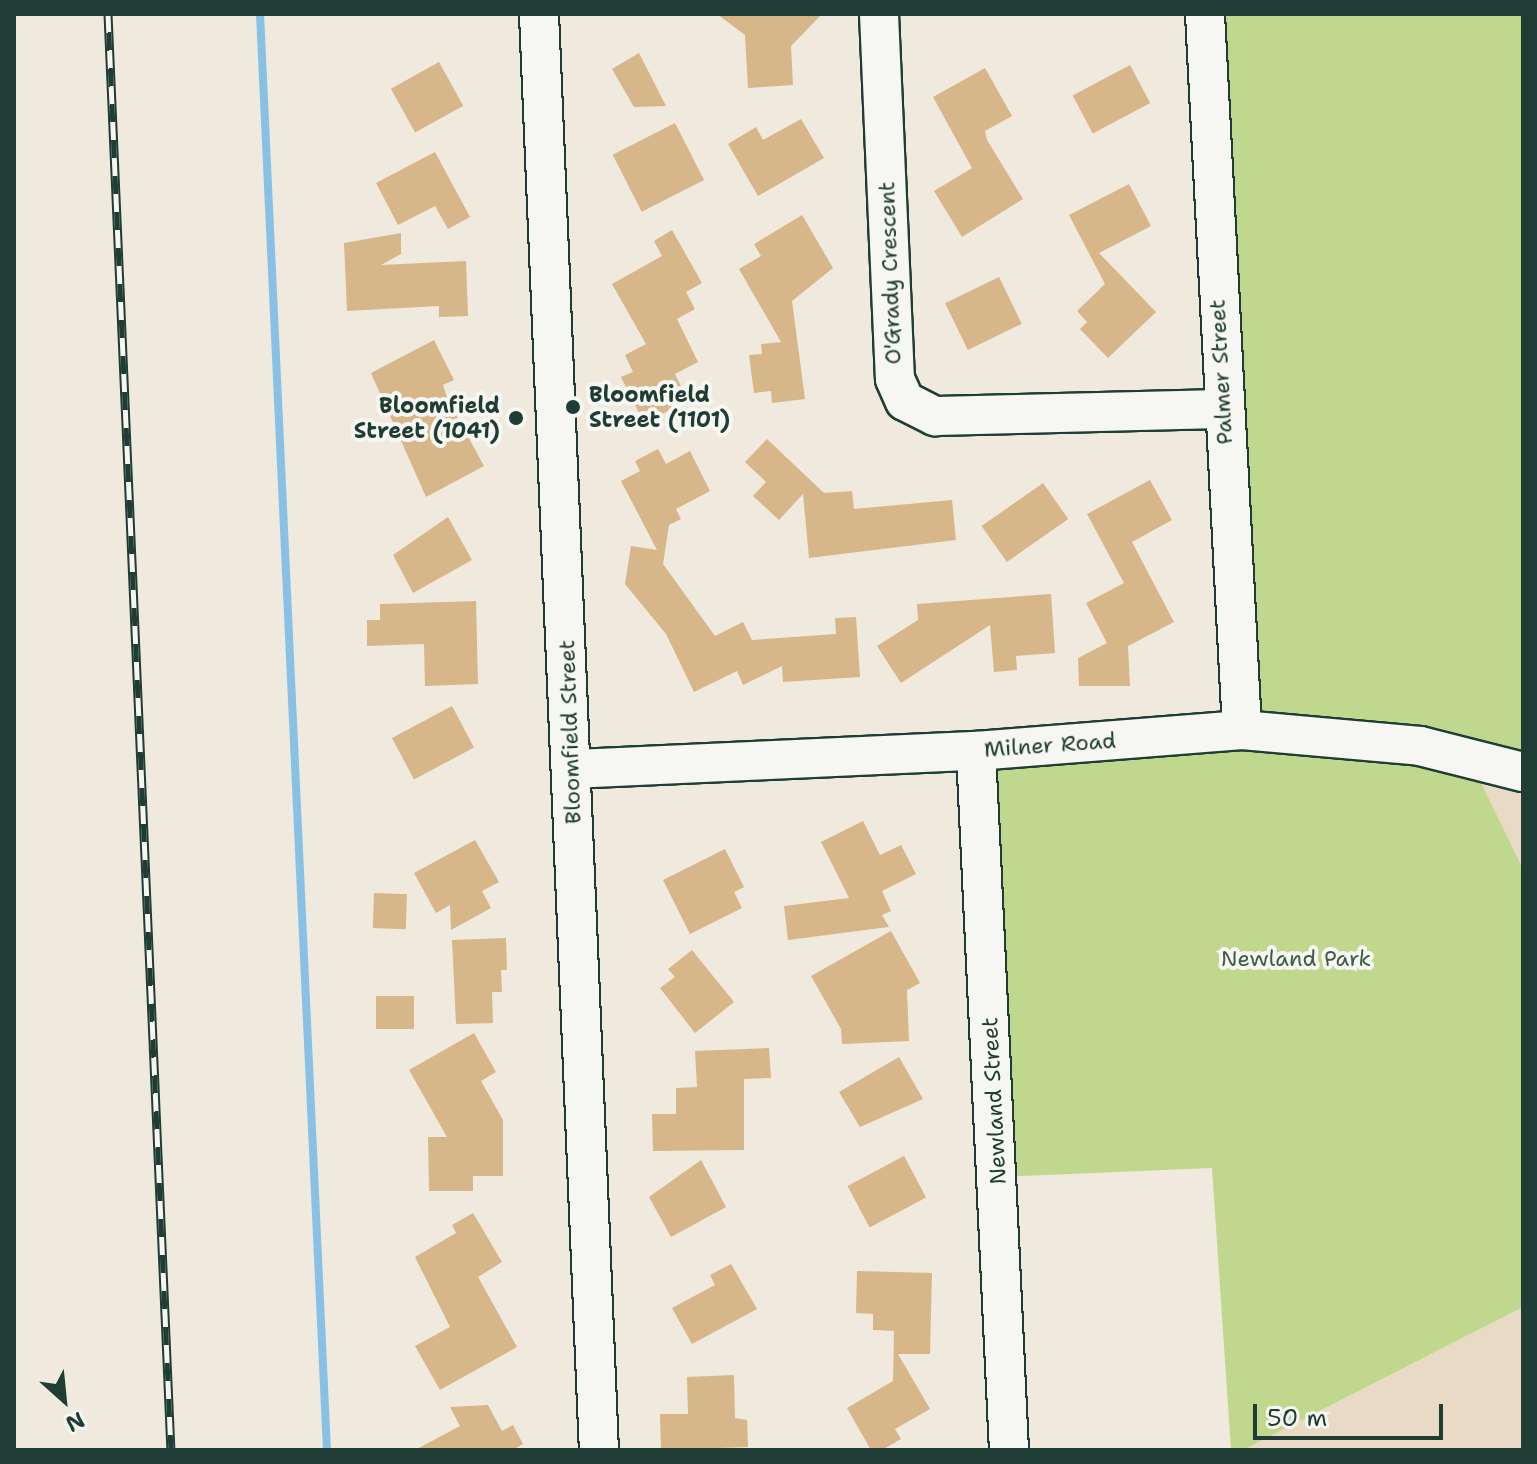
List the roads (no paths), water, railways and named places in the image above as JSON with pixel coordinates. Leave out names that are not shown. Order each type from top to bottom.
[{"type":"street","name":"Bloomfield Street","points":[[539,14],[573,769],[599,1450]]},
{"type":"street","name":"O'Grady Crescent","points":[[879,14],[895,379],[905,401],[935,416],[1222,409]]},
{"type":"street","name":"Palmer Street","points":[[1205,14],[1222,409],[1242,730]]},
{"type":"street","name":"Milner Road","points":[[573,769],[976,751],[1242,730],[1420,746],[1523,772]]},
{"type":"street","name":"Newland Street","points":[[976,751],[1009,1450]]},
{"type":"waterway","points":[[260,14],[327,1450]]},
{"type":"railway","points":[[108,14],[171,1450]]},
{"type":"place","name":"Bloomfield Street (1101)","points":[[573,407]]},
{"type":"place","name":"Bloomfield Street (1041)","points":[[516,418]]},
{"type":"park label","name":"Newland Park","points":[[1296,959]]}]
